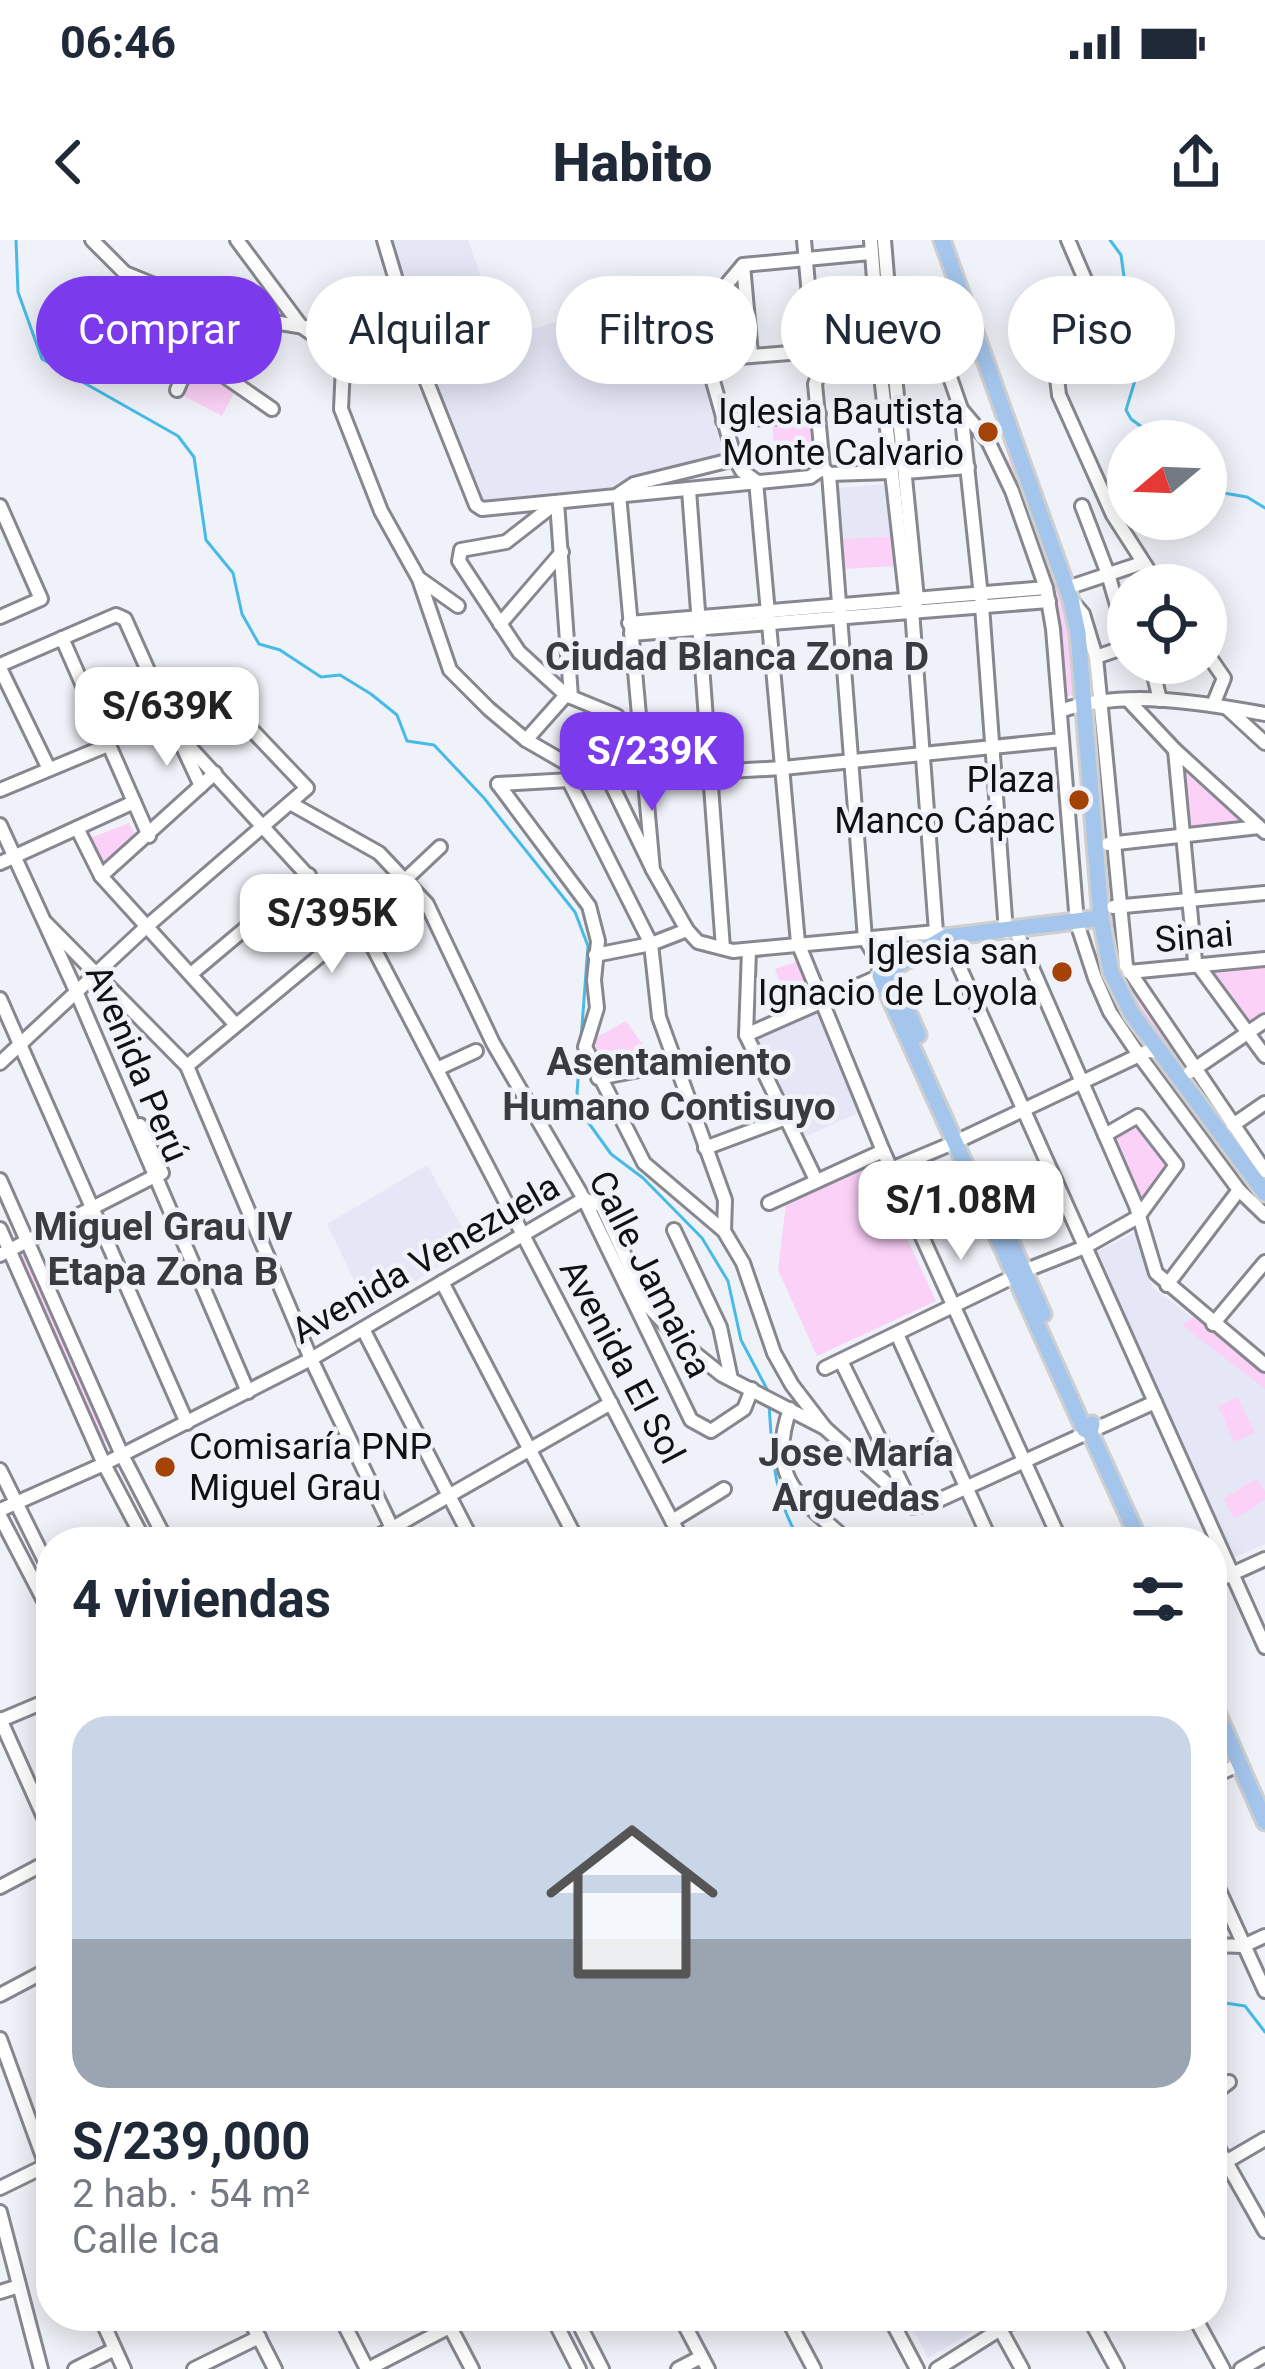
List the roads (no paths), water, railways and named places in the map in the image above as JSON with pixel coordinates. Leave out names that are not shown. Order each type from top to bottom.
[{"type":"main road","points":[[942,240],[1069,594],[1078,633],[1091,702],[1104,845],[1103,975],[1160,1052],[1187,1075],[1265,1193]]},
{"type":"main road","points":[[883,970],[941,935],[1011,932],[1076,923],[1101,913]]},
{"type":"main road","points":[[883,970],[964,1138],[1019,1273]]},
{"type":"main road","points":[[883,970],[1092,1425],[1090,1432],[1133,1527]]},
{"type":"main road","points":[[1227,1735],[1265,1822]]},
{"type":"street","points":[[92,240],[132,276]]},
{"type":"street","points":[[237,240],[301,326],[332,344],[340,358],[341,409],[380,509],[419,578],[450,670],[526,740],[564,762],[610,759],[639,773]]},
{"type":"street","points":[[381,240],[393,276]]},
{"type":"street","points":[[757,354],[814,351],[804,240]]},
{"type":"street","points":[[884,240],[887,276]]},
{"type":"street","points":[[1068,240],[1102,320],[1067,341],[1057,378],[1059,395],[1139,564]]},
{"type":"street","points":[[733,276],[742,265],[871,246],[874,276]]},
{"type":"street","points":[[742,265],[743,276]]},
{"type":"street","points":[[282,323],[306,327]]},
{"type":"street","points":[[177,390],[180,384]]},
{"type":"street","points":[[239,384],[276,406]]},
{"type":"street","points":[[429,384],[476,505],[482,509],[810,477],[826,471],[968,467]]},
{"type":"street","points":[[711,384],[735,459],[757,481]]},
{"type":"street","points":[[746,1035],[883,970],[865,939],[815,384]]},
{"type":"street","points":[[884,384],[898,472]]},
{"type":"street","points":[[893,384],[921,756],[941,935],[1211,1527]]},
{"type":"street","points":[[952,384],[961,409],[968,467],[1011,932],[1105,1135],[1151,1263],[1167,1285],[1265,1364]]},
{"type":"street","points":[[961,409],[1001,465],[1048,595],[1076,923],[1103,975],[1110,1012],[1239,1190],[1265,1215]]},
{"type":"street","points":[[723,421],[819,414]]},
{"type":"street","points":[[620,494],[634,484],[735,459]]},
{"type":"street","points":[[757,481],[798,943],[883,1151],[1054,1527]]},
{"type":"street","points":[[688,490],[723,948]]},
{"type":"street","points":[[620,494],[639,773],[652,870]]},
{"type":"street","points":[[526,740],[569,696],[557,502]]},
{"type":"street","points":[[557,502],[506,542],[467,547],[458,554],[464,571],[519,652],[569,696],[617,716],[639,773]]},
{"type":"street","points":[[0,506],[41,599],[0,617]]},
{"type":"street","points":[[1082,506],[1107,571]]},
{"type":"street","points":[[500,624],[562,552]]},
{"type":"street","points":[[1091,702],[1096,657],[1083,614],[1069,594],[1107,575]]},
{"type":"street","points":[[419,578],[458,606]]},
{"type":"street","points":[[630,628],[1048,595]]},
{"type":"street","name":"Avenida El Sol","points":[[62,638],[116,616],[125,620],[175,731],[373,946],[675,1527]]},
{"type":"street","points":[[49,769],[0,666],[62,638],[149,836]]},
{"type":"street","points":[[1096,657],[1107,653]]},
{"type":"street","points":[[1156,684],[1160,700]]},
{"type":"street","points":[[1220,706],[1223,684]]},
{"type":"street","points":[[0,1063],[145,928],[307,788],[211,687]]},
{"type":"street","points":[[1060,711],[1091,702],[1160,700],[1265,714]]},
{"type":"street","points":[[1129,701],[1262,829]]},
{"type":"street","points":[[1220,706],[1265,742]]},
{"type":"street","points":[[175,731],[202,786]]},
{"type":"street","points":[[825,1428],[774,1353],[743,1263],[724,1231],[644,1162],[598,1078],[585,1047],[597,1008],[598,940],[589,906],[498,784],[783,768],[1062,740]]},
{"type":"street","points":[[0,790],[108,745]]},
{"type":"street","points":[[1175,750],[1195,961],[1265,1056]]},
{"type":"street","points":[[101,876],[215,773]]},
{"type":"street","points":[[609,778],[652,870],[698,942],[749,950],[941,935]]},
{"type":"street","points":[[569,781],[651,944],[659,1017],[725,1200],[724,1231]]},
{"type":"street","points":[[0,863],[134,802]]},
{"type":"street","name":"Calle Jamaica","points":[[290,803],[379,854],[427,904],[494,1042],[584,1199],[691,1420],[711,1431],[744,1409],[755,1390]]},
{"type":"street","name":"Avenida Perú","points":[[0,825],[118,1093],[133,1112],[248,1391]]},
{"type":"street","points":[[77,828],[101,876],[235,1024]]},
{"type":"street","points":[[1262,829],[1104,845],[1120,906],[1129,972],[1187,1075],[1233,1125],[1265,1171]]},
{"type":"street","points":[[188,1066],[357,925],[440,847]]},
{"type":"street","points":[[191,974],[309,875]]},
{"type":"street","points":[[1101,913],[1120,906],[1265,893]]},
{"type":"street","points":[[46,923],[188,1066],[310,1359],[392,1527]]},
{"type":"street","points":[[596,955],[651,944],[687,930]]},
{"type":"street","points":[[749,950],[746,1035],[816,1180]]},
{"type":"street","name":"Sinai","points":[[1129,972],[1265,959]]},
{"type":"street","points":[[0,999],[187,1423]]},
{"type":"street","points":[[1187,1075],[1265,1021]]},
{"type":"street","points":[[437,1069],[476,1051]]},
{"type":"street","points":[[964,1138],[1148,1051],[1160,1052]]},
{"type":"street","points":[[598,1078],[675,1063]]},
{"type":"street","points":[[1233,1125],[1265,1103]]},
{"type":"street","points":[[825,1368],[1019,1273],[1085,1247],[1138,1217],[1176,1165],[1138,1116],[1105,1135]]},
{"type":"street","points":[[705,1148],[786,1118]]},
{"type":"street","points":[[891,1169],[946,1146]]},
{"type":"street","points":[[769,1203],[883,1151]]},
{"type":"street","points":[[4,1252],[157,1175]]},
{"type":"street","points":[[0,1180],[122,1455],[159,1527]]},
{"type":"street","points":[[1167,1285],[1239,1190]]},
{"type":"street","name":"Avenida Venezuela","points":[[0,1513],[310,1359],[584,1199],[602,1206],[648,1306],[687,1347],[730,1379],[825,1428],[916,1507]]},
{"type":"street","points":[[0,1229],[4,1252],[137,1527]]},
{"type":"street","points":[[674,1229],[719,1327],[730,1379]]},
{"type":"street","points":[[1213,1324],[1265,1262]]},
{"type":"street","points":[[442,1282],[570,1527]]},
{"type":"street","points":[[363,1329],[465,1527]]},
{"type":"street","points":[[897,1334],[984,1527]]},
{"type":"street","points":[[841,1361],[916,1507],[1155,1402]]},
{"type":"street","points":[[394,1527],[610,1402]]},
{"type":"street","points":[[786,1407],[779,1441],[786,1479],[834,1527]]},
{"type":"street","points":[[0,1470],[36,1544]]},
{"type":"street","points":[[672,1521],[724,1489]]},
{"type":"street","points":[[0,1513],[36,1584]]},
{"type":"street","points":[[1227,1576],[1265,1559]]},
{"type":"street","points":[[1227,1563],[1265,1647]]},
{"type":"street","points":[[1250,1614],[1265,1626]]},
{"type":"street","points":[[36,1705],[0,1720],[36,1800]]},
{"type":"street","points":[[1227,1770],[1240,1764]]},
{"type":"street","points":[[0,1887],[36,1869]]},
{"type":"street","points":[[1227,1908],[1265,1991]]},
{"type":"street","points":[[1227,1945],[1244,1946],[1265,1936]]},
{"type":"street","points":[[0,1995],[36,1976]]},
{"type":"street","points":[[0,2038],[36,2134]]},
{"type":"street","points":[[1229,2161],[1265,2139]]},
{"type":"street","points":[[1227,2158],[1264,2227]]},
{"type":"street","points":[[0,2188],[36,2174]]},
{"type":"street","points":[[0,2212],[40,2369]]},
{"type":"street","points":[[0,2292],[19,2286]]},
{"type":"street","points":[[105,2331],[124,2369]]},
{"type":"street","points":[[256,2331],[275,2369]]},
{"type":"street","points":[[348,2331],[368,2369],[439,2331]]},
{"type":"street","points":[[463,2331],[472,2369]]},
{"type":"street","points":[[560,2331],[579,2369]]},
{"type":"street","points":[[582,2331],[602,2369]]},
{"type":"street","points":[[678,2369],[705,2363],[688,2331]]},
{"type":"street","points":[[795,2331],[814,2369]]},
{"type":"street","points":[[897,2331],[916,2369]]},
{"type":"street","points":[[937,2369],[997,2331]]},
{"type":"street","points":[[1001,2331],[1022,2369]]},
{"type":"street","points":[[1096,2331],[1117,2369]]},
{"type":"street","points":[[1202,2331],[1223,2369]]},
{"type":"street","points":[[194,2369],[259,2337]]},
{"type":"street","points":[[75,2369],[112,2350]]},
{"type":"street","points":[[1240,2369],[1265,2355]]},
{"type":"waterway","points":[[16,240],[18,292],[42,359],[178,436],[194,457],[206,540],[233,573],[242,614],[259,644],[280,650],[321,677],[340,675],[397,715],[407,741],[434,745],[484,798],[575,912],[588,946],[577,1093],[588,1122],[611,1154],[643,1178],[702,1238],[728,1281],[741,1340],[769,1393]]},
{"type":"waterway","points":[[1110,240],[1121,255],[1134,348],[1136,377],[1126,410],[1132,420]]},
{"type":"waterway","points":[[1227,494],[1247,497],[1265,508]]},
{"type":"waterway","points":[[769,1403],[779,1492],[793,1527]]},
{"type":"waterway","points":[[1227,2003],[1245,2006],[1265,2032]]},
{"type":"place","name":"Iglesia Bautista Monte Calvario","points":[[988,432]]},
{"type":"place","name":"Plaza Manco Cápac","points":[[1079,800]]},
{"type":"place","name":"Iglesia san Ignacio de Loyola","points":[[1062,972]]},
{"type":"place","name":"Comisaría PNP Miguel Grau","points":[[165,1467]]},
{"type":"district","name":"Ciudad Blanca Zona D","points":[[737,656]]},
{"type":"district","name":"Asentamiento Humano Contisuyo","points":[[669,1084]]},
{"type":"district","name":"Miguel Grau IV Etapa Zona B","points":[[163,1248]]},
{"type":"district","name":"Jose María Arguedas","points":[[856,1474]]}]
